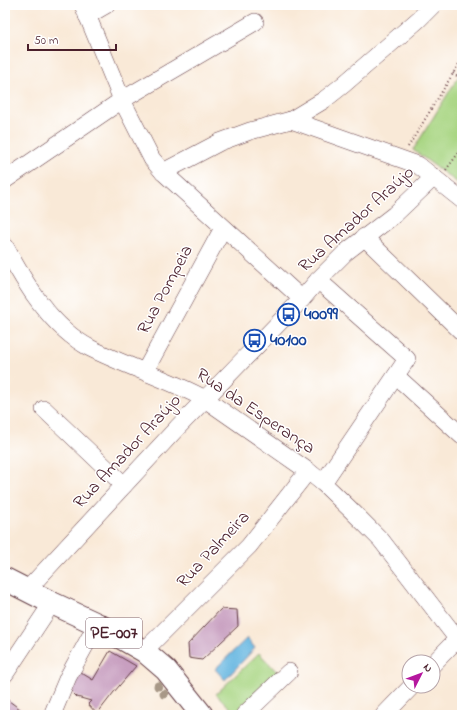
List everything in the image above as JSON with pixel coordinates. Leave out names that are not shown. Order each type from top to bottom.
[{"type":"main road","name":"PE-007","points":[[5,579],[97,624],[144,651],[166,670],[202,715]]},
{"type":"street","points":[[106,5],[85,10],[122,100],[148,152],[163,172],[222,228],[302,299]]},
{"type":"street","points":[[163,172],[220,142],[291,120],[324,100],[419,19],[433,5]]},
{"type":"street","points":[[5,180],[122,100],[255,22]]},
{"type":"street","points":[[291,120],[401,160],[419,160],[439,175],[462,200]]},
{"type":"street","name":"Rua Amador Araújo","points":[[26,590],[205,399],[302,299],[318,280],[346,252],[394,215],[439,175]]},
{"type":"street","name":"Rua Pompeia","points":[[145,371],[222,228]]},
{"type":"street","points":[[364,237],[462,332]]},
{"type":"street","name":"Rua da Esperança","points":[[5,246],[20,274],[36,298],[70,333],[90,347],[185,388],[205,399],[323,482],[381,540],[460,639]]},
{"type":"street","points":[[318,280],[407,360],[323,482]]},
{"type":"street","points":[[396,376],[462,436]]},
{"type":"street","points":[[44,409],[124,485]]},
{"type":"street","name":"Rua Palmeira","points":[[144,651],[249,546],[308,471]]},
{"type":"street","points":[[5,674],[52,603]]},
{"type":"street","points":[[52,715],[68,677],[97,624]]},
{"type":"street","points":[[441,657],[460,639]]},
{"type":"street","points":[[244,715],[289,672]]},
{"type":"street","points":[[384,715],[404,694]]},
{"type":"path","points":[[401,160],[462,59]]},
{"type":"path","points":[[453,73],[462,80]]},
{"type":"path","points":[[439,175],[462,148]]},
{"type":"green space","points":[[462,71],[462,186],[413,150]]},
{"type":"green space","points":[[259,653],[279,674],[237,715],[216,694]]},
{"type":"water","points":[[247,638],[255,648],[225,680],[215,669]]},
{"type":"building","points":[[221,609],[237,610],[238,626],[202,660],[189,658],[188,644]]},
{"type":"building","points":[[110,651],[136,666],[97,714],[88,704],[91,701],[77,697],[70,690],[80,672],[93,680]]},
{"type":"building","points":[[5,698],[28,715],[5,715]]},
{"type":"place","name":"40099","points":[[289,315]]},
{"type":"place","name":"40100","points":[[254,341]]}]
